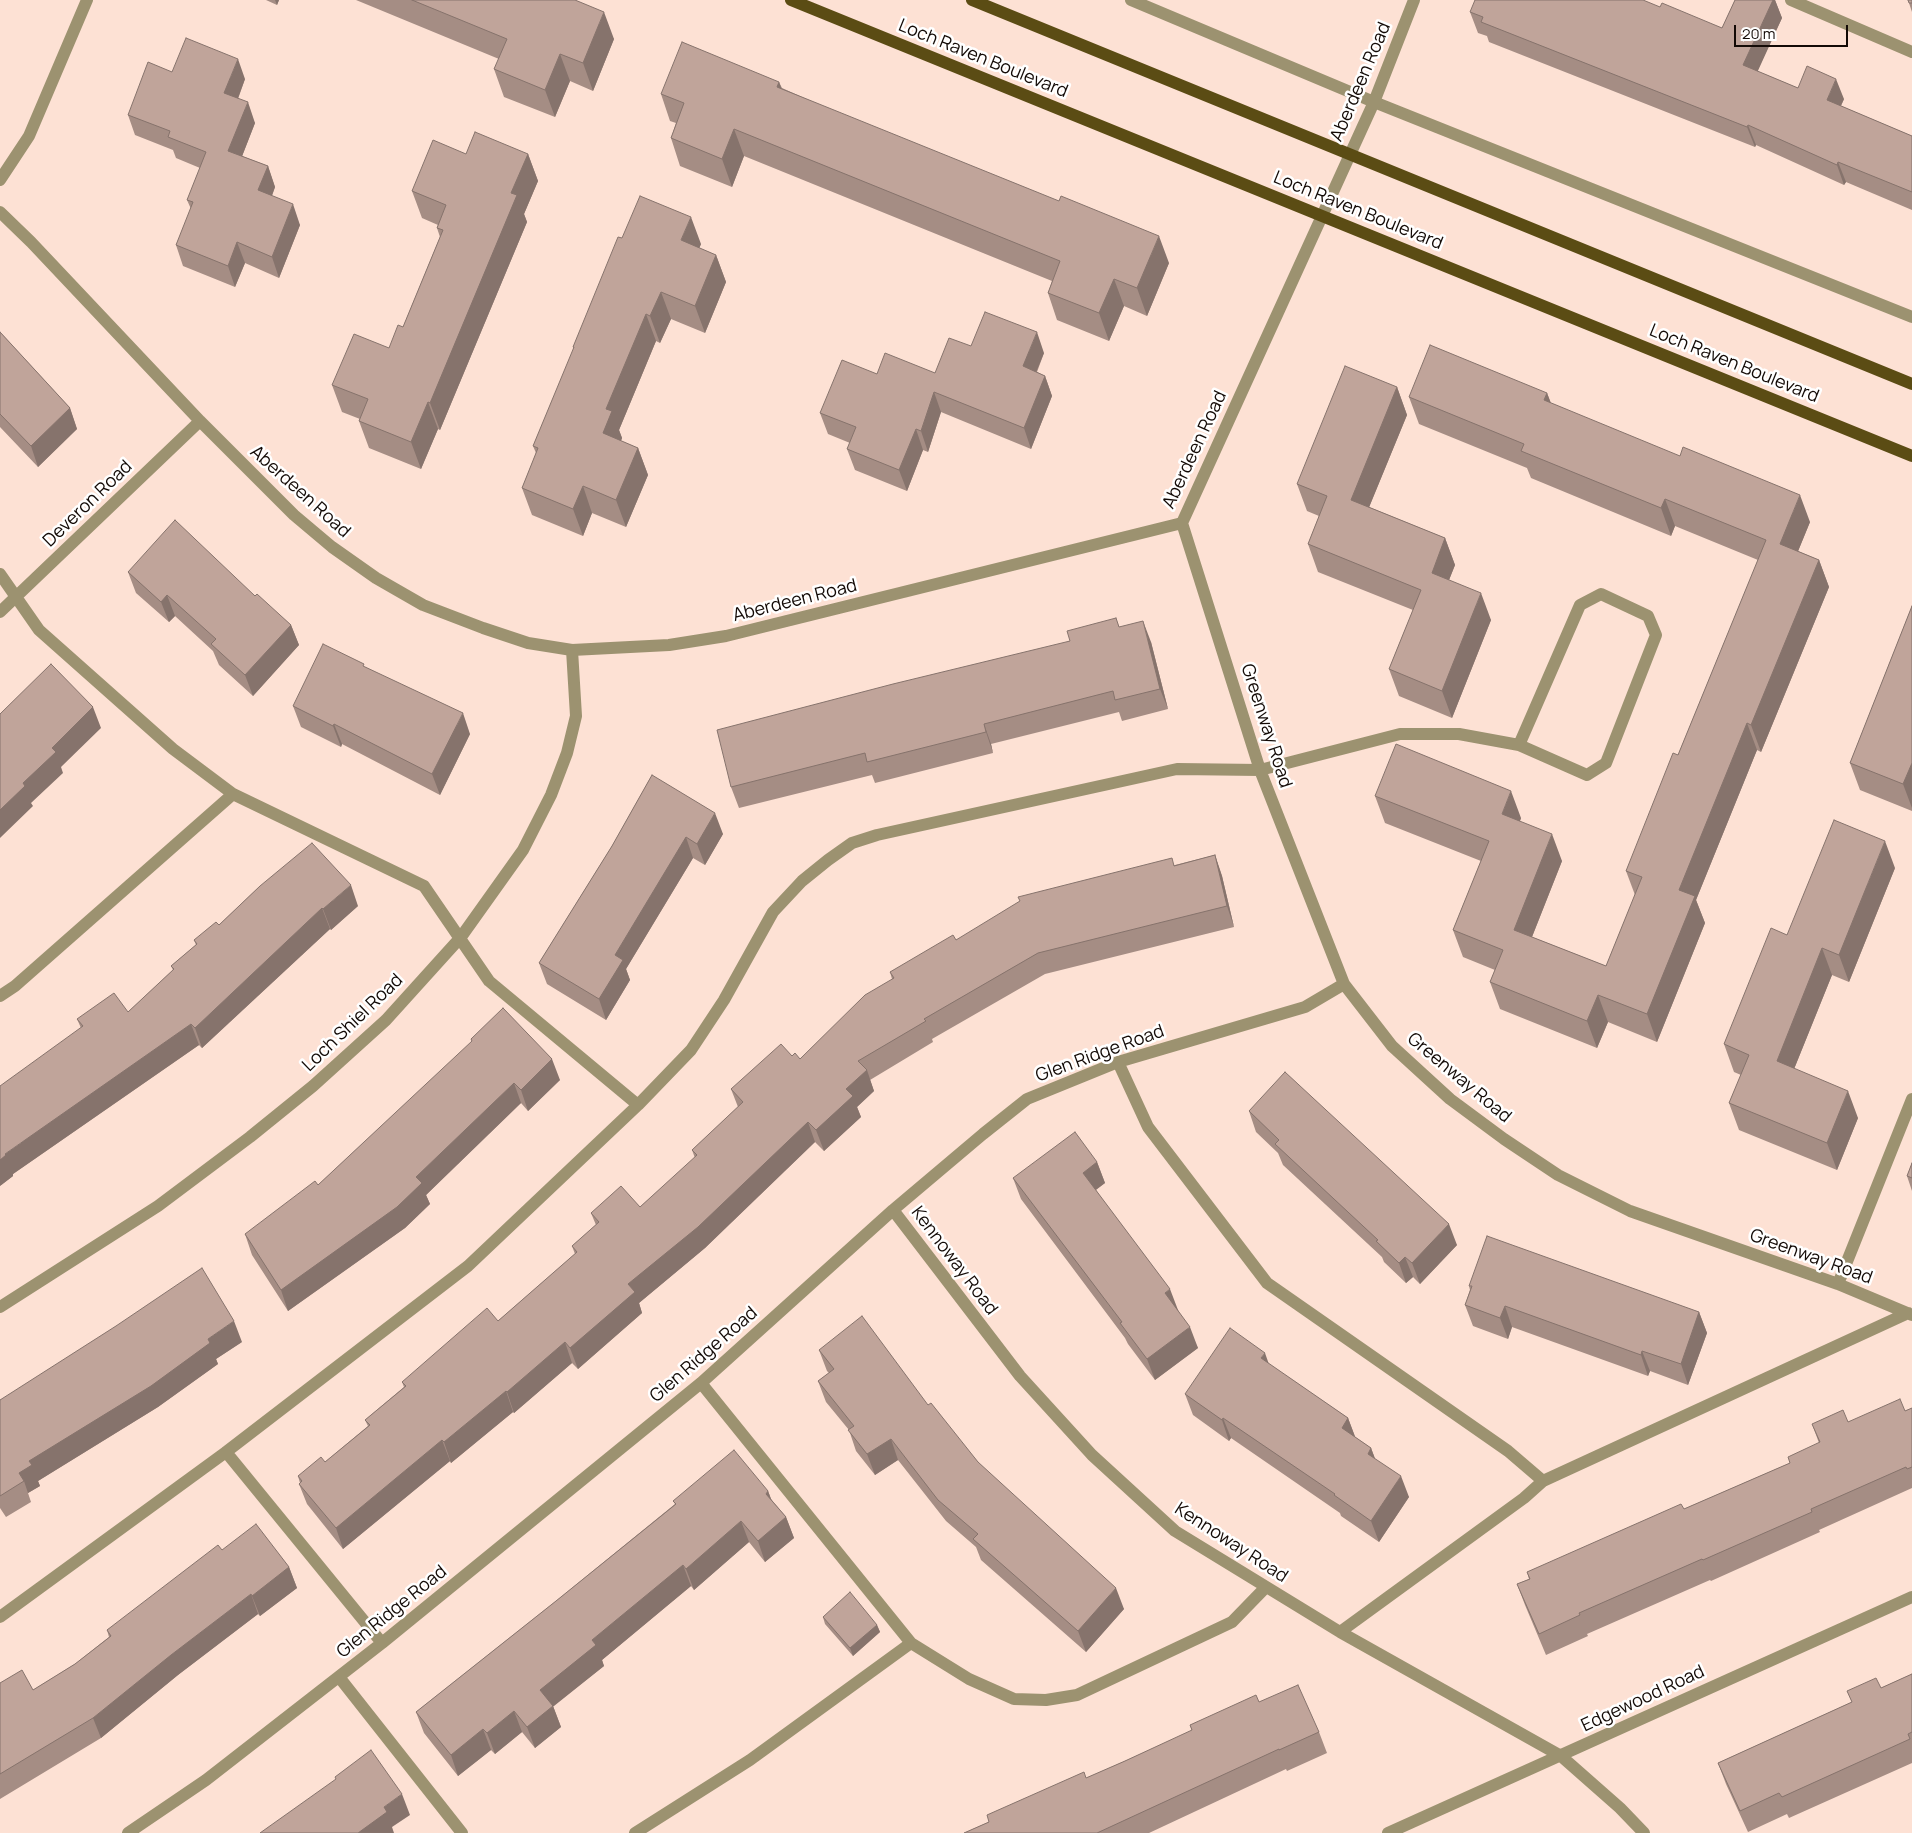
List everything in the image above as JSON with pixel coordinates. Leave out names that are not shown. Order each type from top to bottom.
[{"type":"main road","name":"Loch Raven Boulevard","points":[[791,0],[1912,456]]},
{"type":"main road","points":[[972,0],[1912,384]]},
{"type":"street","points":[[0,180],[29,136],[87,0]]},
{"type":"street","points":[[1131,0],[1374,102],[1912,317]]},
{"type":"street","name":"Aberdeen Road","points":[[0,212],[31,242],[200,421],[294,515],[332,547],[376,578],[423,605],[528,643],[572,650],[669,644],[726,636],[1182,522],[1374,102],[1414,0]]},
{"type":"street","points":[[1791,0],[1912,52]]},
{"type":"street","name":"Deveron Road","points":[[0,612],[200,421]]},
{"type":"street","name":"Greenway Road","points":[[1182,522],[1260,770],[1344,984],[1392,1046],[1450,1099],[1504,1139],[1558,1175],[1630,1211],[1838,1284],[1910,1314]]},
{"type":"street","points":[[0,574],[39,630],[172,749],[233,794],[424,886],[490,981],[638,1105]]},
{"type":"street","points":[[0,1617],[226,1452],[468,1266],[638,1105],[691,1050],[724,1000],[774,912],[802,881],[852,844],[877,835],[1177,769],[1260,770],[1400,734],[1460,734],[1519,745],[1587,775],[1606,764],[1656,634],[1648,616],[1601,594],[1580,605],[1519,745]]},
{"type":"street","name":"Loch Shiel Road","points":[[0,1307],[158,1206],[250,1138],[313,1086],[386,1020],[461,938],[523,850],[551,795],[567,753],[576,716],[572,650]]},
{"type":"street","points":[[0,996],[15,986],[233,794]]},
{"type":"street","name":"Glen Ridge Road","points":[[128,1833],[206,1780],[382,1643],[701,1383],[893,1210],[1027,1099],[1118,1062],[1305,1007],[1344,984]]},
{"type":"street","points":[[1118,1062],[1148,1127],[1267,1283],[1508,1451],[1543,1481]]},
{"type":"street","points":[[1838,1284],[1912,1099]]},
{"type":"street","name":"Kennoway Road","points":[[893,1210],[1020,1376],[1092,1455],[1175,1531],[1265,1588],[1340,1632],[1560,1756],[1620,1808],[1644,1833]]},
{"type":"street","points":[[1340,1632],[1524,1498],[1543,1481],[1910,1314]]},
{"type":"street","points":[[701,1383],[911,1643],[969,1679],[1014,1699],[1046,1700],[1077,1696],[1232,1622],[1265,1588]]},
{"type":"street","points":[[226,1452],[382,1643]]},
{"type":"street","name":"Edgewood Road","points":[[1388,1833],[1912,1597]]},
{"type":"street","points":[[635,1833],[750,1760],[911,1643]]},
{"type":"street","points":[[339,1676],[462,1833]]},
{"type":"building","points":[[412,0],[575,0],[604,12],[583,63],[560,54],[545,90],[494,69],[507,39]]},
{"type":"building","points":[[1475,0],[1643,0],[1660,7],[1662,3],[1722,28],[1735,0],[1773,0],[1743,65],[1798,88],[1807,66],[1836,79],[1827,100],[1912,136],[1912,192],[1838,162],[1837,165],[1748,125],[1747,127],[1481,22],[1483,17],[1470,12]]},
{"type":"building","points":[[186,38],[238,59],[224,93],[248,102],[228,151],[268,166],[258,190],[293,204],[272,257],[237,242],[228,266],[176,245],[193,202],[187,200],[206,152],[168,137],[170,131],[128,115],[148,62],[172,72]]},
{"type":"building","points":[[682,42],[779,82],[777,87],[1059,201],[1061,196],[1159,236],[1137,288],[1114,279],[1099,313],[1048,293],[1060,261],[734,129],[722,159],[671,138],[684,103],[661,94]]},
{"type":"building","points":[[475,132],[528,154],[511,193],[517,195],[430,403],[428,402],[411,442],[359,421],[368,399],[332,385],[354,334],[389,348],[398,325],[403,327],[443,230],[437,228],[446,205],[412,191],[433,140],[466,154]]},
{"type":"building","points":[[640,196],[691,217],[681,240],[716,255],[695,306],[661,292],[650,316],[646,314],[606,409],[612,411],[603,433],[638,448],[616,500],[583,486],[573,509],[522,488],[538,448],[533,446],[573,347],[618,237],[622,238]]},
{"type":"building","points":[[985,312],[1037,332],[1023,366],[1045,376],[1024,428],[934,392],[921,431],[916,429],[899,470],[847,449],[856,427],[820,413],[842,360],[877,374],[885,353],[935,373],[949,338],[971,346]]},
{"type":"building","points":[[0,332],[70,408],[31,446],[0,414]]},
{"type":"building","points":[[1430,345],[1547,393],[1544,400],[1680,456],[1683,447],[1800,495],[1780,544],[1819,560],[1751,725],[1747,723],[1679,890],[1695,896],[1647,1014],[1598,995],[1587,1021],[1490,982],[1503,950],[1453,930],[1489,841],[1375,796],[1396,744],[1511,791],[1502,814],[1552,834],[1514,930],[1606,966],[1642,877],[1626,871],[1673,753],[1678,755],[1766,540],[1665,499],[1661,508],[1521,451],[1524,444],[1409,397]]},
{"type":"building","points":[[1345,366],[1397,387],[1351,500],[1445,538],[1432,573],[1481,593],[1442,691],[1389,669],[1421,590],[1308,544],[1327,496],[1297,484]]},
{"type":"building","points":[[175,520],[255,596],[257,594],[291,625],[245,675],[211,644],[216,639],[167,595],[161,602],[128,572]]},
{"type":"building","points":[[1912,606],[1912,763],[1903,784],[1850,763]]},
{"type":"building","points":[[1116,618],[1119,627],[1143,621],[1160,689],[1115,700],[1113,691],[984,724],[986,732],[867,762],[865,753],[731,787],[717,730],[893,684],[1070,641],[1067,631]]},
{"type":"building","points":[[323,644],[364,664],[363,666],[463,713],[432,774],[334,724],[333,726],[293,706]]},
{"type":"building","points":[[51,664],[93,707],[52,748],[56,752],[23,783],[25,786],[0,810],[0,714]]},
{"type":"building","points":[[652,775],[715,813],[697,844],[686,837],[615,955],[623,960],[599,999],[539,963],[612,846]]},
{"type":"building","points":[[1834,820],[1885,841],[1839,955],[1822,948],[1777,1061],[1848,1091],[1827,1143],[1729,1103],[1749,1055],[1724,1044],[1771,928],[1787,935]]},
{"type":"building","points":[[312,843],[351,885],[322,908],[195,1028],[191,1024],[5,1154],[0,1160],[0,1086],[83,1026],[77,1019],[114,993],[128,1012],[174,969],[171,966],[197,944],[194,940],[216,922],[219,925],[260,886]]},
{"type":"building","points":[[1215,855],[1227,906],[1038,953],[924,1019],[926,1021],[858,1061],[867,1070],[846,1089],[853,1096],[816,1130],[808,1122],[698,1227],[628,1284],[635,1292],[570,1348],[565,1342],[507,1392],[444,1442],[442,1440],[336,1528],[299,1484],[302,1481],[298,1476],[321,1457],[325,1462],[370,1425],[365,1420],[406,1386],[402,1382],[487,1308],[498,1321],[577,1252],[572,1246],[599,1222],[591,1213],[621,1186],[640,1207],[697,1155],[692,1150],[743,1102],[731,1089],[781,1044],[792,1056],[795,1053],[800,1059],[865,995],[894,978],[890,972],[953,935],[956,940],[1020,901],[1018,897],[1172,858],[1174,866]]},
{"type":"building","points":[[503,1008],[552,1059],[521,1090],[514,1083],[416,1177],[422,1183],[397,1207],[281,1290],[245,1234],[315,1181],[318,1185],[472,1041],[471,1039]]},
{"type":"building","points":[[1285,1072],[1449,1224],[1412,1263],[1405,1257],[1399,1263],[1376,1241],[1378,1240],[1275,1144],[1279,1140],[1249,1111]]},
{"type":"building","points":[[1075,1132],[1097,1162],[1083,1173],[1170,1289],[1165,1293],[1190,1327],[1147,1359],[1120,1323],[1122,1322],[1013,1178]]},
{"type":"building","points":[[1912,1163],[1912,1178],[1907,1176]]},
{"type":"building","points":[[1487,1236],[1699,1312],[1681,1364],[1642,1351],[1641,1355],[1505,1306],[1500,1318],[1465,1305],[1472,1286],[1469,1286]]},
{"type":"building","points":[[202,1268],[234,1321],[208,1339],[210,1343],[151,1386],[29,1461],[32,1465],[19,1473],[24,1481],[0,1496],[0,1400],[116,1326]]},
{"type":"building","points":[[862,1316],[928,1405],[931,1403],[978,1462],[1116,1588],[1078,1631],[973,1539],[978,1534],[938,1500],[891,1439],[867,1454],[848,1430],[854,1426],[818,1381],[834,1369],[819,1350]]},
{"type":"building","points":[[1230,1328],[1265,1353],[1261,1358],[1348,1418],[1342,1428],[1371,1448],[1368,1454],[1401,1476],[1371,1521],[1335,1494],[1185,1394]]},
{"type":"building","points":[[1900,1399],[1905,1411],[1912,1408],[1912,1467],[1907,1469],[1906,1467],[1811,1509],[1812,1512],[1579,1613],[1580,1615],[1539,1634],[1517,1584],[1530,1579],[1527,1572],[1681,1504],[1684,1509],[1790,1463],[1788,1457],[1820,1442],[1812,1424],[1843,1410],[1848,1422]]},
{"type":"building","points":[[734,1450],[768,1491],[766,1494],[786,1517],[758,1541],[741,1521],[686,1569],[683,1565],[592,1640],[596,1645],[540,1690],[553,1706],[527,1727],[514,1711],[487,1733],[483,1729],[451,1755],[416,1712],[676,1504],[673,1501]]},
{"type":"building","points":[[256,1524],[289,1567],[171,1655],[93,1718],[0,1774],[0,1683],[22,1670],[33,1690],[75,1664],[111,1636],[107,1630],[218,1545],[222,1550]]},
{"type":"building","points":[[850,1592],[877,1625],[850,1648],[823,1617]]},
{"type":"building","points":[[1912,1674],[1912,1732],[1908,1734],[1910,1739],[1782,1797],[1779,1793],[1740,1811],[1718,1763],[1852,1702],[1847,1691],[1876,1678],[1881,1688]]},
{"type":"building","points":[[1298,1685],[1319,1732],[1097,1833],[964,1833],[989,1822],[987,1815],[1084,1772],[1086,1778],[1125,1761],[1192,1730],[1190,1725],[1256,1695],[1259,1702]]},
{"type":"building","points":[[371,1750],[402,1794],[384,1807],[387,1812],[358,1833],[260,1833],[336,1779],[335,1777]]}]
